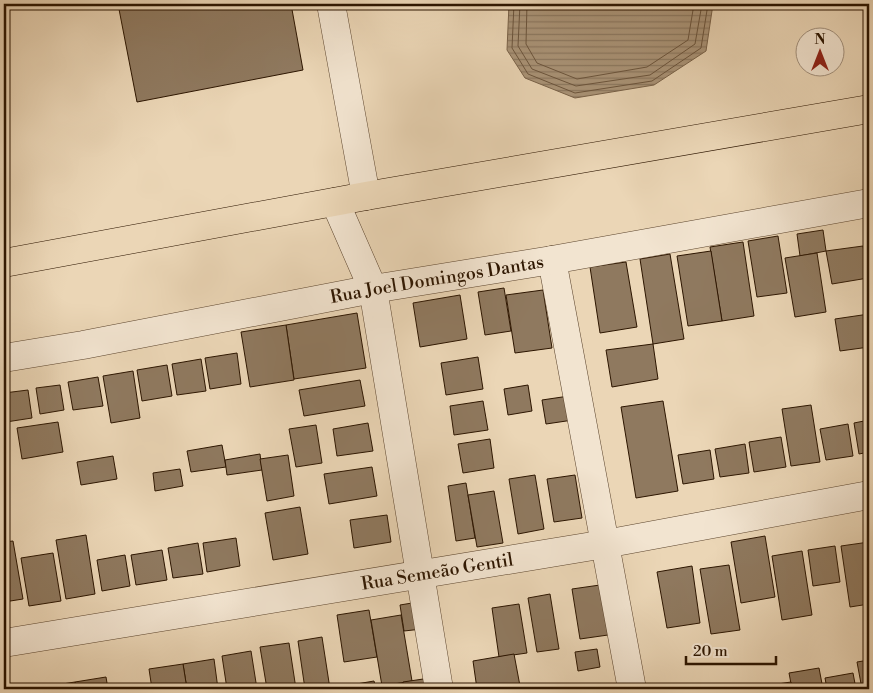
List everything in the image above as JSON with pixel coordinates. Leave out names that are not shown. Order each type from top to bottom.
[{"type":"main road","points":[[4,263],[366,196],[869,108]]},
{"type":"street","points":[[331,4],[366,196]]},
{"type":"street","points":[[334,202],[373,288],[439,689]]},
{"type":"street","name":"Rua Joel Domingos Dantas","points":[[4,358],[82,345],[373,288],[552,260],[869,203]]},
{"type":"street","points":[[552,260],[632,689]]},
{"type":"street","name":"Rua Semeão Gentil","points":[[4,643],[419,576],[869,495]]},
{"type":"water","points":[[509,4],[713,4],[706,51],[654,85],[575,98],[525,78],[507,50]]},
{"type":"building","points":[[118,4],[291,4],[303,70],[137,102]]},
{"type":"building","points":[[823,230],[826,251],[800,256],[797,234]]},
{"type":"building","points":[[778,236],[787,293],[757,297],[748,241]]},
{"type":"building","points":[[743,242],[754,316],[722,321],[710,247]]},
{"type":"building","points":[[863,246],[868,278],[832,284],[826,251]]},
{"type":"building","points":[[711,251],[722,321],[688,326],[677,256]]},
{"type":"building","points":[[817,253],[826,312],[795,317],[785,258]]},
{"type":"building","points":[[670,254],[684,339],[653,344],[640,259]]},
{"type":"building","points":[[626,262],[637,327],[600,333],[590,267]]},
{"type":"building","points":[[504,288],[511,331],[485,335],[478,292]]},
{"type":"building","points":[[543,290],[552,348],[515,353],[506,295]]},
{"type":"building","points":[[460,295],[467,339],[420,347],[413,303]]},
{"type":"building","points":[[357,313],[366,368],[294,379],[286,325]]},
{"type":"building","points":[[869,314],[869,347],[840,351],[835,319]]},
{"type":"building","points":[[286,325],[294,380],[250,387],[241,332]]},
{"type":"building","points":[[653,344],[658,379],[612,387],[606,350]]},
{"type":"building","points":[[237,353],[241,384],[210,389],[205,358]]},
{"type":"building","points":[[478,357],[483,389],[446,395],[441,363]]},
{"type":"building","points":[[201,359],[206,391],[177,395],[172,364]]},
{"type":"building","points":[[167,365],[172,396],[142,401],[137,370]]},
{"type":"building","points":[[133,371],[140,418],[111,423],[103,376]]},
{"type":"building","points":[[98,377],[103,406],[73,410],[68,382]]},
{"type":"building","points":[[360,380],[365,406],[304,416],[299,390]]},
{"type":"building","points":[[60,385],[64,410],[40,414],[36,388]]},
{"type":"building","points":[[528,385],[532,411],[508,415],[504,389]]},
{"type":"building","points":[[28,390],[32,418],[6,422],[4,393]]},
{"type":"building","points":[[569,396],[573,420],[546,424],[542,400]]},
{"type":"building","points":[[483,401],[488,430],[454,435],[450,406]]},
{"type":"building","points":[[663,401],[678,491],[636,498],[621,407]]},
{"type":"building","points":[[811,405],[820,462],[791,466],[782,409]]},
{"type":"building","points":[[869,420],[869,452],[859,454],[854,423]]},
{"type":"building","points":[[58,422],[63,452],[22,459],[17,428]]},
{"type":"building","points":[[368,423],[373,451],[337,456],[333,429]]},
{"type":"building","points":[[848,424],[853,456],[826,460],[820,429]]},
{"type":"building","points":[[316,425],[322,463],[296,467],[289,429]]},
{"type":"building","points":[[781,437],[786,467],[754,472],[749,442]]},
{"type":"building","points":[[490,439],[494,468],[463,473],[458,444]]},
{"type":"building","points":[[745,444],[749,473],[720,477],[715,449]]},
{"type":"building","points":[[222,445],[226,467],[191,472],[187,451]]},
{"type":"building","points":[[710,450],[714,479],[683,484],[678,455]]},
{"type":"building","points":[[260,454],[262,470],[227,475],[225,460]]},
{"type":"building","points":[[288,455],[294,496],[267,501],[260,459]]},
{"type":"building","points":[[113,456],[117,479],[81,485],[77,462]]},
{"type":"building","points":[[372,467],[377,496],[329,504],[324,474]]},
{"type":"building","points":[[180,469],[183,486],[155,491],[153,473]]},
{"type":"building","points":[[535,475],[544,529],[518,534],[509,479]]},
{"type":"building","points":[[575,475],[582,518],[554,522],[547,479]]},
{"type":"building","points":[[466,483],[475,538],[456,541],[448,486]]},
{"type":"building","points":[[494,491],[503,543],[477,547],[468,495]]},
{"type":"building","points":[[300,507],[308,554],[273,560],[265,513]]},
{"type":"building","points":[[387,515],[391,542],[354,548],[350,520]]},
{"type":"building","points":[[86,535],[95,594],[66,599],[56,540]]},
{"type":"building","points":[[765,536],[775,597],[741,603],[731,542]]},
{"type":"building","points":[[236,538],[240,566],[207,572],[203,543]]},
{"type":"building","points":[[13,541],[23,599],[4,602],[4,542]]},
{"type":"building","points":[[869,542],[869,604],[850,607],[841,546]]},
{"type":"building","points":[[198,543],[203,574],[173,578],[168,548]]},
{"type":"building","points":[[835,546],[840,582],[813,586],[808,550]]},
{"type":"building","points":[[162,550],[167,580],[136,585],[131,555]]},
{"type":"building","points":[[802,551],[812,615],[782,620],[772,556]]},
{"type":"building","points":[[53,553],[61,601],[29,606],[21,558]]},
{"type":"building","points":[[125,555],[130,586],[102,591],[97,560]]},
{"type":"building","points":[[729,565],[740,630],[711,634],[700,569]]},
{"type":"building","points":[[692,566],[700,623],[667,628],[657,572]]},
{"type":"building","points":[[600,585],[608,635],[580,639],[572,589]]},
{"type":"building","points":[[550,594],[559,649],[537,652],[528,598]]},
{"type":"building","points":[[418,602],[422,629],[404,631],[400,605]]},
{"type":"building","points":[[519,604],[527,653],[499,657],[492,608]]},
{"type":"building","points":[[369,610],[377,657],[344,662],[337,615]]},
{"type":"building","points":[[401,615],[412,681],[382,686],[371,620]]},
{"type":"building","points":[[322,637],[330,689],[305,689],[298,641]]},
{"type":"building","points":[[289,643],[296,689],[267,689],[260,647]]},
{"type":"building","points":[[597,649],[600,667],[578,671],[575,652]]},
{"type":"building","points":[[251,651],[257,689],[227,689],[222,656]]},
{"type":"building","points":[[514,654],[520,686],[499,689],[477,689],[473,661]]},
{"type":"building","points":[[214,659],[218,689],[187,689],[183,664]]},
{"type":"building","points":[[869,660],[869,689],[862,689],[857,662]]},
{"type":"building","points":[[183,664],[187,689],[152,689],[149,669]]},
{"type":"building","points":[[819,668],[823,689],[792,689],[789,673]]},
{"type":"building","points":[[853,673],[856,689],[827,689],[825,678]]},
{"type":"building","points":[[106,677],[108,689],[76,689],[75,682]]},
{"type":"building","points":[[430,678],[432,689],[404,689],[403,682]]},
{"type":"building","points":[[374,681],[376,689],[339,689],[339,687]]},
{"type":"building","points":[[75,682],[76,689],[44,689],[44,687]]},
{"type":"building","points":[[791,682],[792,689],[758,689],[758,687]]}]
